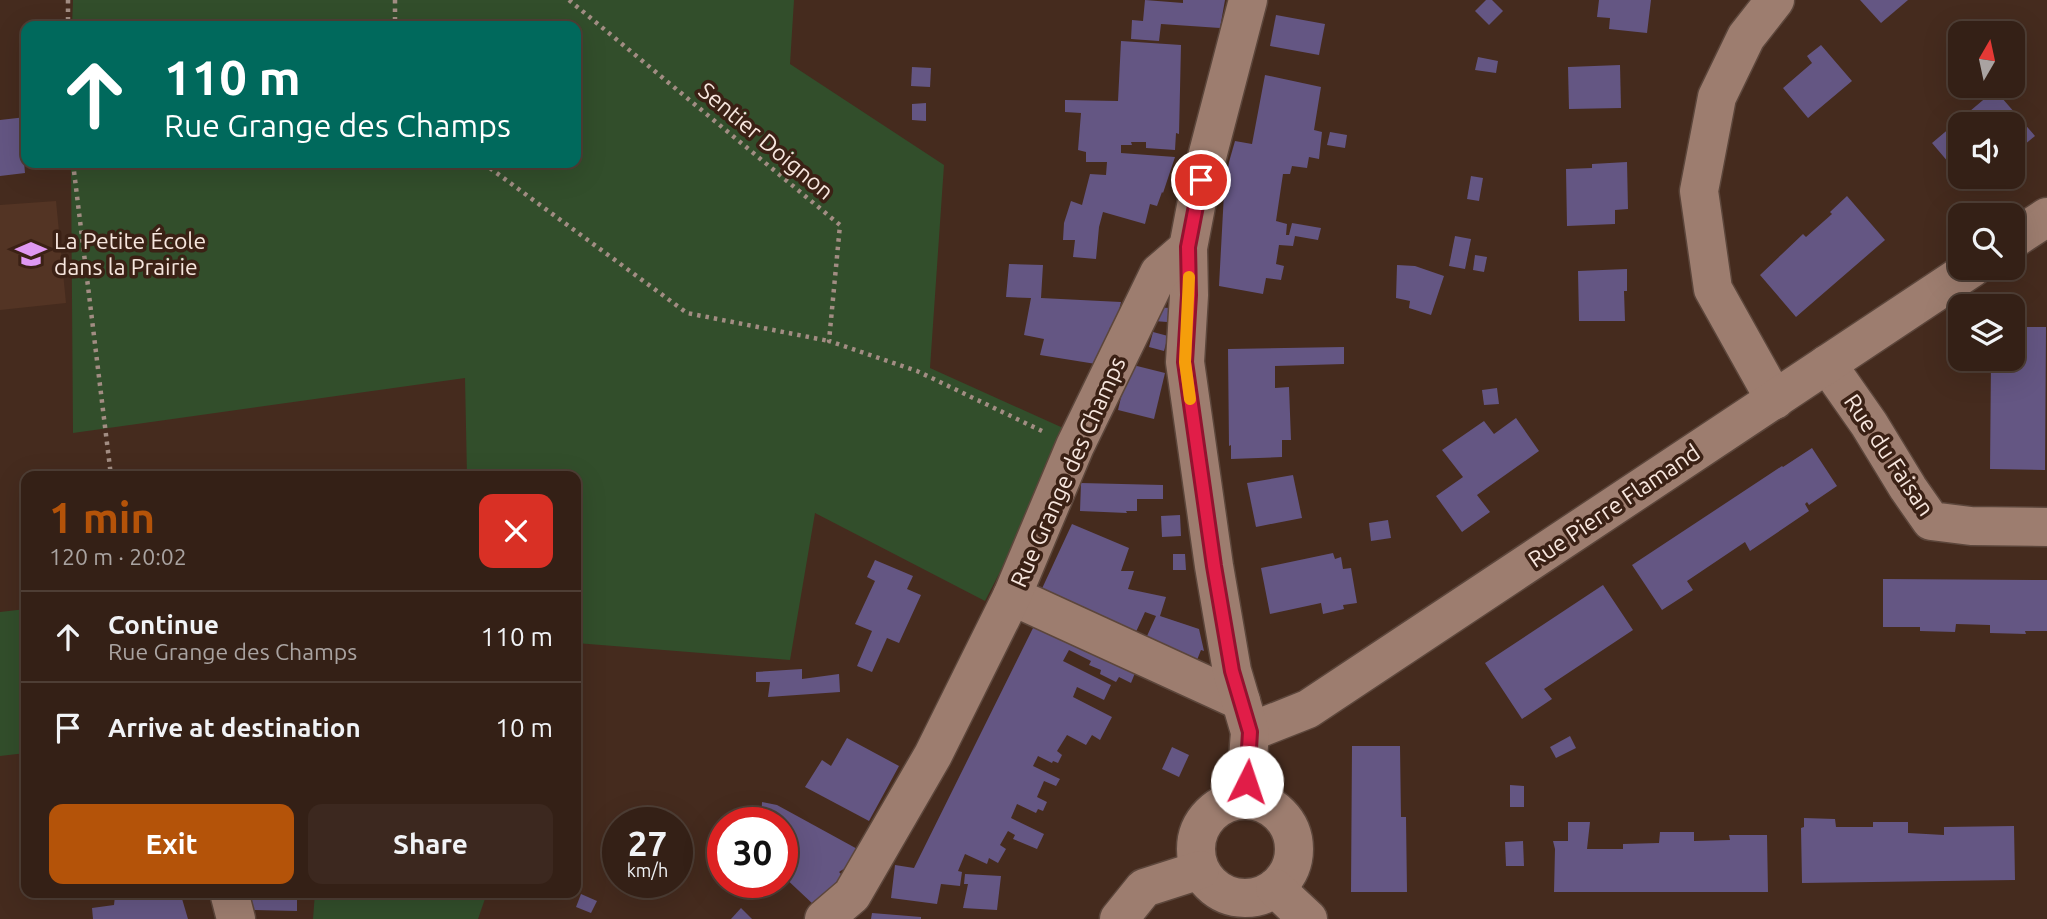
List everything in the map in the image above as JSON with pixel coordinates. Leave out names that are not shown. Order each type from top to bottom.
[{"type":"street","points":[[1245,799],[1246,716],[1232,671],[1185,362],[1189,295],[1188,247],[1201,180],[1248,0]]},
{"type":"street","points":[[1775,0],[1746,37],[1717,97],[1699,191],[1713,289],[1775,400]]},
{"type":"street","points":[[2025,231],[2047,217]]},
{"type":"street","name":"Rue Grange des Champs","points":[[824,919],[852,895],[933,755],[1013,596],[1075,446],[1159,273],[1188,247]]},
{"type":"street","name":"Rue Pierre Flamand","points":[[1246,716],[1308,709],[1954,280]]},
{"type":"street","name":"Rue du Faisan","points":[[1827,364],[1931,521],[1972,526],[2047,527]]},
{"type":"street","points":[[1013,596],[1246,716]]},
{"type":"street","points":[[1254,901],[1289,872],[1295,853],[1292,833],[1282,815],[1265,803],[1245,799],[1226,804],[1210,815],[1204,823],[1199,831],[1196,850],[1200,870],[1217,889],[1308,919]]},
{"type":"street","points":[[1119,919],[1144,888],[1200,870]]},
{"type":"street","points":[[231,898],[236,919]]},
{"type":"path","points":[[68,0],[68,21]]},
{"type":"path","points":[[394,0],[396,21]]},
{"type":"path","name":"Sentier Doignon","points":[[569,0],[839,225],[829,341]]},
{"type":"path","points":[[74,168],[110,471]]},
{"type":"path","points":[[490,168],[687,313],[829,341],[917,371],[1075,446]]},
{"type":"shaded area","name":"La Petite École dans la Prairie","points":[[56,201],[66,303],[0,310],[0,205]]},
{"type":"green space","points":[[73,0],[794,0],[790,64],[944,165],[930,368],[1072,432],[985,601],[815,513],[790,660],[581,643],[581,471],[467,471],[465,378],[73,433],[71,168],[581,168],[581,21],[72,21]]},
{"type":"green space","points":[[21,610],[21,754],[0,756],[0,612]]},
{"type":"green space","points":[[315,898],[485,898],[478,919],[313,919]]},
{"type":"building","points":[[1145,0],[1183,3],[1183,0],[1225,0],[1220,28],[1161,24],[1159,41],[1131,39],[1132,20],[1143,21]]},
{"type":"building","points":[[1486,0],[1492,0],[1503,11],[1489,25],[1475,11]]},
{"type":"building","points":[[1599,0],[1651,0],[1647,33],[1609,29],[1610,18],[1597,17]]},
{"type":"building","points":[[1860,0],[1908,0],[1881,23]]},
{"type":"building","points":[[1276,15],[1325,24],[1319,55],[1270,46]]},
{"type":"building","points":[[1121,41],[1181,45],[1179,134],[1176,133],[1175,150],[1146,148],[1146,142],[1121,145],[1121,153],[1175,157],[1163,193],[1157,206],[1150,204],[1145,224],[1103,212],[1096,259],[1073,257],[1075,240],[1063,240],[1064,223],[1071,201],[1082,205],[1090,174],[1106,175],[1107,162],[1086,162],[1086,152],[1078,150],[1081,113],[1065,112],[1065,100],[1118,101]]},
{"type":"building","points":[[1821,45],[1852,81],[1808,118],[1783,88],[1812,63],[1807,56]]},
{"type":"building","points":[[1478,57],[1498,61],[1496,73],[1475,70]]},
{"type":"building","points":[[1620,65],[1621,108],[1569,109],[1568,67]]},
{"type":"building","points":[[912,67],[931,68],[930,87],[911,86]]},
{"type":"building","points":[[1265,75],[1321,87],[1314,130],[1322,132],[1319,159],[1309,157],[1307,168],[1292,166],[1290,174],[1283,174],[1276,221],[1287,224],[1286,235],[1289,235],[1292,223],[1321,228],[1318,240],[1295,236],[1293,246],[1279,245],[1276,264],[1284,266],[1281,280],[1266,278],[1263,294],[1219,286],[1224,193],[1229,162],[1235,141],[1252,144]]},
{"type":"building","points":[[1985,98],[2002,98],[2014,112],[1969,112]]},
{"type":"building","points":[[926,103],[926,121],[912,120],[912,104]]},
{"type":"building","points":[[21,118],[21,168],[25,168],[25,173],[0,176],[0,120]]},
{"type":"building","points":[[2025,124],[2035,136],[2025,144]]},
{"type":"building","points":[[1948,130],[1948,162],[1932,143]]},
{"type":"building","points":[[1330,132],[1347,135],[1345,148],[1327,145]]},
{"type":"building","points":[[1627,162],[1628,209],[1615,210],[1615,224],[1567,226],[1566,169]]},
{"type":"building","points":[[1471,176],[1483,178],[1479,201],[1467,199]]},
{"type":"building","points":[[1847,196],[1885,240],[1796,317],[1760,275],[1803,234],[1806,237],[1832,214],[1830,212]]},
{"type":"building","points":[[1455,236],[1471,239],[1465,269],[1449,266]]},
{"type":"building","points":[[1475,255],[1487,257],[1484,272],[1473,270]]},
{"type":"building","points":[[1009,264],[1043,265],[1041,298],[1121,302],[1115,327],[1110,327],[1102,365],[1040,355],[1044,339],[1024,335],[1031,298],[1006,297]]},
{"type":"building","points":[[1397,265],[1415,266],[1444,276],[1431,315],[1409,308],[1410,301],[1396,298]]},
{"type":"building","points":[[1627,269],[1627,291],[1624,291],[1625,321],[1579,321],[1578,271]]},
{"type":"building","points":[[1156,307],[1169,308],[1167,322],[1154,321]]},
{"type":"building","points":[[2025,327],[2046,327],[2045,470],[1990,469],[1991,371],[2025,371]]},
{"type":"building","points":[[1153,332],[1168,336],[1164,351],[1149,347]]},
{"type":"building","points":[[1344,347],[1344,364],[1275,366],[1275,388],[1289,387],[1291,440],[1282,440],[1282,457],[1231,459],[1228,349]]},
{"type":"building","points":[[1129,364],[1165,373],[1154,419],[1118,410]]},
{"type":"building","points":[[1497,388],[1499,404],[1484,405],[1482,390]]},
{"type":"building","points":[[1516,418],[1539,451],[1477,495],[1490,512],[1462,532],[1436,496],[1463,477],[1442,450],[1484,421],[1494,434]]},
{"type":"building","points":[[1812,448],[1837,486],[1809,505],[1807,502],[1805,504],[1809,511],[1750,551],[1745,542],[1687,581],[1693,590],[1662,610],[1632,565]]},
{"type":"building","points":[[1293,475],[1302,518],[1256,527],[1247,483]]},
{"type":"building","points":[[1081,483],[1163,485],[1163,499],[1137,499],[1137,511],[1126,511],[1127,513],[1080,511]]},
{"type":"building","points":[[1180,515],[1181,536],[1162,537],[1161,516]]},
{"type":"building","points":[[1388,520],[1391,538],[1371,541],[1369,523]]},
{"type":"building","points":[[1072,524],[1129,548],[1121,571],[1134,571],[1128,589],[1166,597],[1160,616],[1199,629],[1204,651],[1201,650],[1193,670],[1143,645],[1156,616],[1145,612],[1135,634],[1082,606],[1078,614],[1039,595]]},
{"type":"building","points":[[1333,553],[1335,559],[1341,557],[1343,569],[1351,568],[1357,603],[1343,605],[1344,609],[1323,614],[1321,603],[1270,614],[1261,568]]},
{"type":"building","points":[[1173,554],[1185,554],[1186,570],[1173,570]]},
{"type":"building","points":[[875,560],[913,576],[907,589],[921,595],[899,643],[887,638],[872,672],[857,666],[872,631],[855,624],[875,581],[867,577]]},
{"type":"building","points":[[1883,579],[2047,580],[2047,631],[2025,631],[2026,634],[1990,633],[1990,625],[1956,624],[1955,632],[1920,631],[1920,627],[1883,627]]},
{"type":"building","points":[[1603,585],[1633,630],[1544,689],[1552,699],[1522,719],[1485,663]]},
{"type":"building","points":[[1036,622],[1137,668],[1131,683],[1119,677],[1116,682],[1100,674],[1101,670],[1089,665],[1091,661],[1069,650],[1063,661],[1111,685],[1104,700],[1077,687],[1073,697],[1112,717],[1100,740],[1092,735],[1086,745],[1067,735],[1057,751],[1062,755],[1058,763],[1038,756],[1033,766],[1060,779],[1056,786],[1044,781],[1037,797],[1047,802],[1043,811],[1038,809],[1036,813],[1017,804],[1011,818],[1044,834],[1037,849],[1013,839],[1015,835],[1008,831],[1000,845],[1006,849],[998,863],[989,858],[987,864],[965,854],[958,871],[962,872],[960,886],[941,884],[937,904],[891,898],[895,865],[914,868]]},
{"type":"building","points":[[802,669],[802,679],[839,674],[840,692],[768,697],[770,682],[756,682],[756,672]]},
{"type":"building","points":[[1570,736],[1576,748],[1556,758],[1550,747]]},
{"type":"building","points":[[847,738],[899,766],[869,821],[805,787],[822,760],[831,766]]},
{"type":"building","points":[[1352,746],[1400,746],[1401,817],[1406,817],[1407,892],[1351,892]]},
{"type":"building","points":[[1172,747],[1189,755],[1179,777],[1162,769]]},
{"type":"building","points":[[1510,785],[1524,786],[1524,807],[1510,807]]},
{"type":"building","points":[[762,802],[781,807],[762,807]]},
{"type":"building","points":[[798,816],[861,851],[862,857],[839,872],[843,876],[814,905],[798,890]]},
{"type":"building","points":[[1804,818],[1835,819],[1836,827],[1873,827],[1873,822],[1908,822],[1908,833],[1944,835],[1944,827],[2014,826],[2015,880],[1802,883],[1801,828],[1804,827]]},
{"type":"building","points":[[1568,822],[1590,822],[1587,849],[1623,849],[1623,844],[1659,843],[1660,832],[1694,832],[1694,841],[1730,840],[1729,835],[1767,835],[1768,892],[1554,892],[1553,841],[1568,841]]},
{"type":"building","points":[[1523,841],[1524,866],[1506,866],[1505,842]]},
{"type":"building","points":[[965,874],[1001,876],[997,910],[963,908],[968,884],[964,884]]},
{"type":"building","points":[[581,894],[597,901],[591,913],[576,907]]},
{"type":"building","points":[[115,898],[182,898],[188,919],[93,919],[92,908],[114,905]]},
{"type":"building","points":[[252,898],[297,898],[297,911],[251,910]]},
{"type":"building","points":[[741,908],[752,919],[731,919]]},
{"type":"building","points":[[872,913],[921,917],[921,919],[871,919]]},
{"type":"slow traffic","points":[[1189,277],[1185,362],[1190,399]]},
{"type":"place","name":"La Petite École dans la Prairie","points":[[31,254]]},
{"type":"route","points":[[1201,180],[1188,247],[1189,295],[1185,362],[1232,671],[1250,732],[1247,782]]}]
